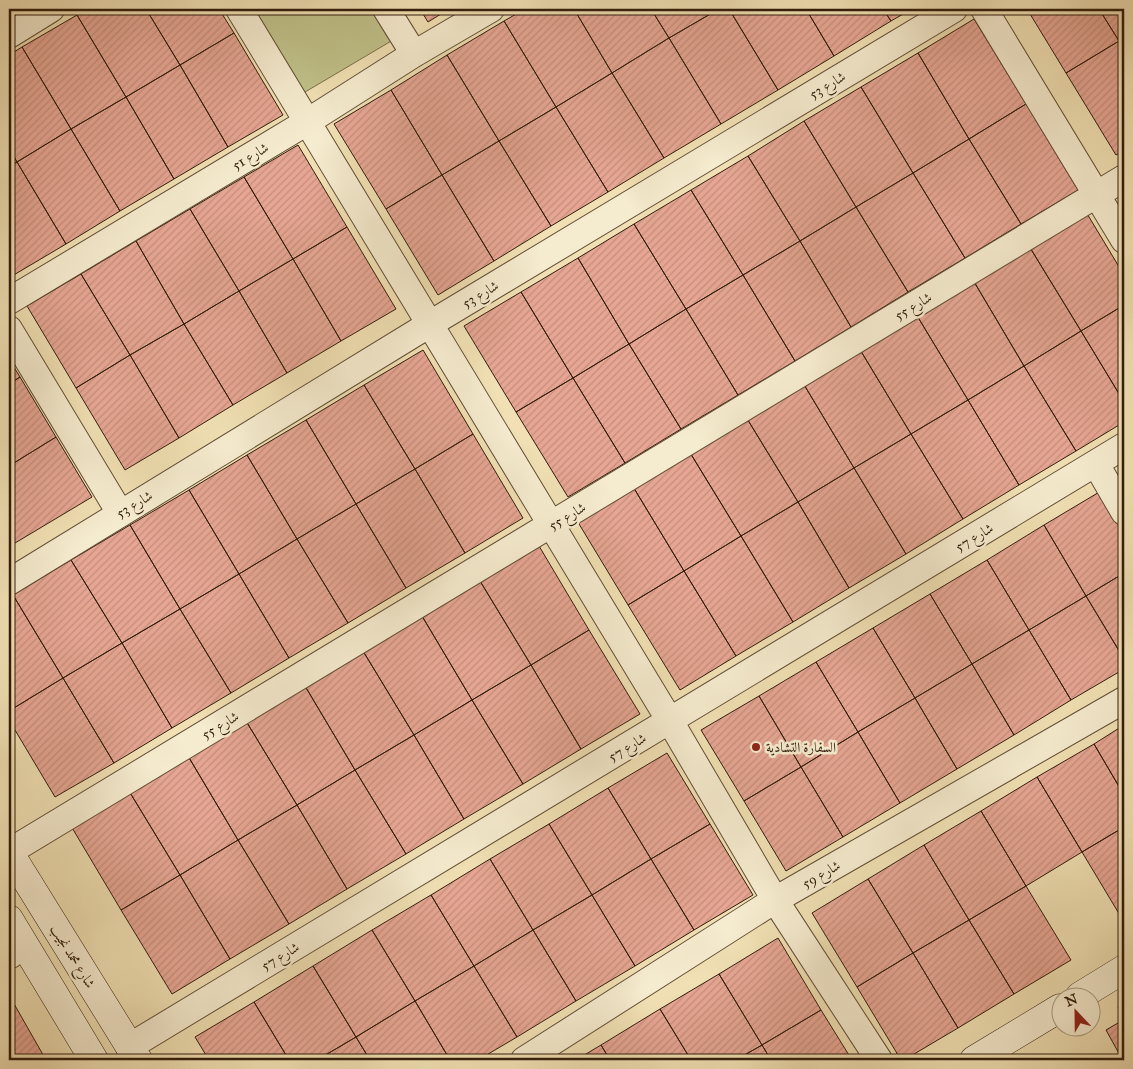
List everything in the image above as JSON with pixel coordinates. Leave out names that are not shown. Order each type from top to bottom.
[{"type":"main road","name":"شارع محمد نجيب","points":[[9,852],[133,1054]]},
{"type":"main road","points":[[9,919],[17,951],[94,1060]]},
{"type":"main road","points":[[1097,986],[1124,970]]},
{"type":"main road","points":[[974,1060],[1050,1014]]},
{"type":"street","points":[[9,35],[51,9]]},
{"type":"street","points":[[239,9],[552,525],[776,900],[879,1060]]},
{"type":"street","points":[[386,9],[414,54]]},
{"type":"street","name":"شارع 51","points":[[9,301],[491,9]]},
{"type":"street","name":"شارع 53","points":[[9,582],[430,324],[954,9]]},
{"type":"street","points":[[984,9],[1124,240]]},
{"type":"street","name":"شارع 55","points":[[9,852],[1124,178]]},
{"type":"street","points":[[9,329],[120,513]]},
{"type":"street","name":"شارع 57","points":[[133,1054],[670,721],[1124,446]]},
{"type":"street","points":[[1096,464],[1124,512]]},
{"type":"street","name":"شارع 59","points":[[524,1060],[776,900],[1124,700]]},
{"type":"green space","points":[[248,9],[374,9],[393,40],[300,95]]},
{"type":"building","points":[[87,9],[146,9],[180,65],[126,97],[77,15]]},
{"type":"building","points":[[146,9],[219,9],[234,33],[180,65]]},
{"type":"building","points":[[420,9],[449,9],[428,22]]},
{"type":"building","points":[[525,9],[574,9],[612,73],[556,107],[504,21]]},
{"type":"building","points":[[574,9],[651,9],[669,38],[612,73]]},
{"type":"building","points":[[651,9],[719,9],[669,38]]},
{"type":"building","points":[[719,9],[729,9],[778,90],[721,124],[669,38]]},
{"type":"building","points":[[729,9],[806,9],[834,56],[778,90]]},
{"type":"building","points":[[806,9],[883,9],[891,21],[834,56]]},
{"type":"building","points":[[883,9],[912,9],[891,21]]},
{"type":"building","points":[[1027,9],[1099,9],[1119,41],[1066,73]]},
{"type":"building","points":[[1099,9],[1124,9],[1124,38],[1119,41]]},
{"type":"building","points":[[77,15],[126,97],[71,129],[22,47]]},
{"type":"building","points":[[974,19],[1026,104],[969,139],[918,53]]},
{"type":"building","points":[[504,21],[556,107],[499,141],[447,55]]},
{"type":"building","points":[[234,33],[283,115],[228,147],[180,65]]},
{"type":"building","points":[[669,38],[721,124],[664,158],[612,73]]},
{"type":"building","points":[[1124,38],[1124,50],[1119,41]]},
{"type":"building","points":[[1119,41],[1124,50],[1124,150],[1116,155],[1066,73]]},
{"type":"building","points":[[22,47],[71,129],[17,162],[9,148],[9,55]]},
{"type":"building","points":[[918,53],[969,139],[913,173],[861,87]]},
{"type":"building","points":[[447,55],[499,141],[442,175],[391,90]]},
{"type":"building","points":[[180,65],[228,147],[174,179],[126,97]]},
{"type":"building","points":[[612,73],[664,158],[608,192],[556,107]]},
{"type":"building","points":[[861,87],[913,173],[856,207],[804,121]]},
{"type":"building","points":[[391,90],[442,175],[386,209],[334,124]]},
{"type":"building","points":[[126,97],[174,179],[120,211],[71,129]]},
{"type":"building","points":[[1026,104],[1078,190],[1021,224],[969,139]]},
{"type":"building","points":[[556,107],[608,192],[551,226],[499,141]]},
{"type":"building","points":[[804,121],[856,207],[800,241],[748,156]]},
{"type":"building","points":[[71,129],[120,211],[66,244],[17,162]]},
{"type":"building","points":[[969,139],[1021,224],[965,258],[913,173]]},
{"type":"building","points":[[499,141],[551,226],[494,261],[442,175]]},
{"type":"building","points":[[298,145],[347,227],[293,259],[244,177]]},
{"type":"building","points":[[9,148],[17,162],[9,166]]},
{"type":"building","points":[[748,156],[800,241],[743,275],[691,190]]},
{"type":"building","points":[[17,162],[66,244],[12,276],[9,271],[9,166]]},
{"type":"building","points":[[913,173],[965,258],[908,292],[856,207]]},
{"type":"building","points":[[442,175],[494,261],[438,295],[386,209]]},
{"type":"building","points":[[244,177],[293,259],[239,291],[190,209]]},
{"type":"building","points":[[691,190],[743,275],[686,309],[634,224]]},
{"type":"building","points":[[856,207],[908,292],[851,327],[800,241]]},
{"type":"building","points":[[190,209],[239,291],[184,324],[136,241]]},
{"type":"building","points":[[1086,212],[1124,275],[1124,305],[1081,331],[1029,246]]},
{"type":"building","points":[[634,224],[686,309],[629,344],[578,258]]},
{"type":"building","points":[[347,227],[396,309],[341,341],[293,259]]},
{"type":"building","points":[[136,241],[184,324],[130,355],[81,274]]},
{"type":"building","points":[[800,241],[851,327],[795,361],[743,275]]},
{"type":"building","points":[[1029,246],[1081,331],[1024,366],[973,280]]},
{"type":"building","points":[[578,258],[629,344],[573,378],[521,292]]},
{"type":"building","points":[[293,259],[341,341],[287,373],[239,291]]},
{"type":"building","points":[[81,274],[130,355],[76,388],[27,306]]},
{"type":"building","points":[[743,275],[795,361],[738,395],[686,309]]},
{"type":"building","points":[[973,280],[1024,366],[968,400],[916,314]]},
{"type":"building","points":[[239,291],[287,373],[233,405],[184,324]]},
{"type":"building","points":[[521,292],[573,378],[516,412],[464,326]]},
{"type":"building","points":[[1124,305],[1124,402],[1081,331]]},
{"type":"building","points":[[686,309],[738,395],[681,429],[629,344]]},
{"type":"building","points":[[916,314],[968,400],[911,434],[859,348]]},
{"type":"building","points":[[184,324],[233,405],[179,438],[130,355]]},
{"type":"building","points":[[1081,331],[1124,402],[1124,422],[1076,451],[1024,366]]},
{"type":"building","points":[[629,344],[681,429],[625,463],[573,378]]},
{"type":"building","points":[[859,348],[911,434],[854,468],[803,383]]},
{"type":"building","points":[[423,350],[473,434],[415,469],[364,385]]},
{"type":"building","points":[[130,355],[179,438],[125,470],[76,388]]},
{"type":"building","points":[[9,359],[20,377],[9,384]]},
{"type":"building","points":[[1024,366],[1076,451],[1019,485],[968,400]]},
{"type":"building","points":[[20,377],[56,437],[9,466],[9,384]]},
{"type":"building","points":[[573,378],[625,463],[568,497],[516,412]]},
{"type":"building","points":[[803,383],[854,468],[798,502],[746,417]]},
{"type":"building","points":[[364,385],[415,469],[356,504],[306,420]]},
{"type":"building","points":[[968,400],[1019,485],[963,519],[911,434]]},
{"type":"building","points":[[746,417],[798,502],[741,536],[689,451]]},
{"type":"building","points":[[306,420],[356,504],[297,539],[247,455]]},
{"type":"building","points":[[473,434],[523,518],[465,553],[415,469]]},
{"type":"building","points":[[911,434],[963,519],[906,554],[854,468]]},
{"type":"building","points":[[56,437],[92,497],[10,546],[9,466]]},
{"type":"building","points":[[689,451],[741,536],[684,571],[632,485]]},
{"type":"building","points":[[247,455],[297,539],[239,574],[189,490]]},
{"type":"building","points":[[854,468],[906,554],[849,588],[798,502]]},
{"type":"building","points":[[415,469],[465,553],[406,588],[356,504]]},
{"type":"building","points":[[632,485],[684,571],[628,605],[576,519]]},
{"type":"building","points":[[189,490],[239,574],[180,609],[130,525]]},
{"type":"building","points":[[1101,491],[1124,530],[1124,573],[1086,596],[1044,525]]},
{"type":"building","points":[[798,502],[849,588],[793,622],[741,536]]},
{"type":"building","points":[[356,504],[406,588],[348,623],[297,539]]},
{"type":"building","points":[[130,525],[180,609],[122,643],[71,560]]},
{"type":"building","points":[[1044,525],[1086,596],[1029,630],[987,560]]},
{"type":"building","points":[[741,536],[793,622],[736,656],[684,571]]},
{"type":"building","points":[[297,539],[348,623],[289,658],[239,574]]},
{"type":"building","points":[[539,546],[589,630],[531,665],[480,581]]},
{"type":"building","points":[[71,560],[122,643],[63,678],[13,595]]},
{"type":"building","points":[[987,560],[1029,630],[972,664],[930,594]]},
{"type":"building","points":[[684,571],[736,656],[680,690],[628,605]]},
{"type":"building","points":[[1124,573],[1124,659],[1086,596]]},
{"type":"building","points":[[239,574],[289,658],[231,693],[180,609]]},
{"type":"building","points":[[480,581],[531,665],[472,700],[422,616]]},
{"type":"building","points":[[930,594],[972,664],[915,698],[873,628]]},
{"type":"building","points":[[13,595],[63,678],[9,711],[9,597]]},
{"type":"building","points":[[1086,596],[1124,659],[1124,669],[1071,700],[1029,630]]},
{"type":"building","points":[[180,609],[231,693],[172,728],[122,643]]},
{"type":"building","points":[[422,616],[472,700],[414,735],[363,651]]},
{"type":"building","points":[[873,628],[915,698],[858,732],[816,662]]},
{"type":"building","points":[[589,630],[640,714],[581,749],[531,665]]},
{"type":"building","points":[[1029,630],[1071,700],[1014,735],[972,664]]},
{"type":"building","points":[[122,643],[172,728],[114,763],[63,678]]},
{"type":"building","points":[[363,651],[414,735],[355,770],[305,686]]},
{"type":"building","points":[[816,662],[858,732],[801,767],[759,696]]},
{"type":"building","points":[[972,664],[1014,735],[957,769],[915,698]]},
{"type":"building","points":[[531,665],[581,749],[523,784],[472,700]]},
{"type":"building","points":[[63,678],[114,763],[55,797],[9,720],[9,711]]},
{"type":"building","points":[[305,686],[355,770],[297,805],[246,721]]},
{"type":"building","points":[[759,696],[801,767],[744,801],[701,730]]},
{"type":"building","points":[[915,698],[957,769],[900,803],[858,732]]},
{"type":"building","points":[[472,700],[523,784],[464,819],[414,735]]},
{"type":"building","points":[[246,721],[297,805],[238,840],[188,756]]},
{"type":"building","points":[[1124,725],[1124,795],[1094,744]]},
{"type":"building","points":[[858,732],[900,803],[843,837],[801,767]]},
{"type":"building","points":[[414,735],[464,819],[406,854],[355,770]]},
{"type":"building","points":[[1094,744],[1124,795],[1124,827],[1082,852],[1037,777]]},
{"type":"building","points":[[667,753],[710,824],[651,859],[608,788]]},
{"type":"building","points":[[188,756],[238,840],[180,875],[129,791]]},
{"type":"building","points":[[801,767],[843,837],[786,871],[744,801]]},
{"type":"building","points":[[355,770],[406,854],[347,889],[297,805]]},
{"type":"building","points":[[1037,777],[1082,852],[1026,886],[981,811]]},
{"type":"building","points":[[608,788],[651,859],[592,895],[549,824]]},
{"type":"building","points":[[129,791],[180,875],[121,910],[71,826]]},
{"type":"building","points":[[297,805],[347,889],[289,924],[238,840]]},
{"type":"building","points":[[981,811],[1026,886],[969,920],[924,845]]},
{"type":"building","points":[[549,824],[592,895],[533,930],[490,859]]},
{"type":"building","points":[[710,824],[753,895],[694,930],[651,859]]},
{"type":"building","points":[[1124,827],[1124,922],[1082,852]]},
{"type":"building","points":[[238,840],[289,924],[230,959],[180,875]]},
{"type":"building","points":[[924,845],[969,920],[913,953],[868,879]]},
{"type":"building","points":[[490,859],[533,930],[474,966],[431,895]]},
{"type":"building","points":[[651,859],[694,930],[635,966],[592,895]]},
{"type":"building","points":[[180,875],[230,959],[172,994],[121,910]]},
{"type":"building","points":[[868,879],[913,953],[857,987],[812,913]]},
{"type":"building","points":[[1026,886],[1071,960],[1014,994],[969,920]]},
{"type":"building","points":[[431,895],[474,966],[415,1001],[372,930]]},
{"type":"building","points":[[592,895],[635,966],[576,1001],[533,930]]},
{"type":"building","points":[[969,920],[1014,994],[958,1028],[913,953]]},
{"type":"building","points":[[372,930],[415,1001],[356,1037],[313,966]]},
{"type":"building","points":[[533,930],[576,1001],[517,1037],[474,966]]},
{"type":"building","points":[[778,938],[821,1010],[762,1045],[719,974]]},
{"type":"building","points":[[913,953],[958,1028],[901,1060],[857,987]]},
{"type":"building","points":[[313,966],[356,1037],[317,1060],[289,1060],[254,1002]]},
{"type":"building","points":[[474,966],[517,1037],[478,1060],[450,1060],[415,1001]]},
{"type":"building","points":[[719,974],[762,1045],[736,1060],[691,1060],[660,1009]]},
{"type":"building","points":[[9,995],[46,1060],[9,1060]]},
{"type":"building","points":[[415,1001],[450,1060],[370,1060],[356,1037]]},
{"type":"building","points":[[254,1002],[289,1060],[209,1060],[195,1037]]},
{"type":"building","points":[[1124,1004],[1124,1019],[1118,1007]]},
{"type":"building","points":[[660,1009],[691,1060],[610,1060],[601,1045]]},
{"type":"building","points":[[821,1010],[852,1060],[771,1060],[762,1045]]},
{"type":"building","points":[[1118,1023],[1122,1029],[1124,1027],[1124,1058],[1122,1059],[1106,1030]]},
{"type":"building","points":[[356,1037],[370,1060],[317,1060]]},
{"type":"building","points":[[601,1045],[610,1060],[576,1060]]},
{"type":"building","points":[[762,1045],[771,1060],[736,1060]]},
{"type":"place","name":"السفارة التشادية","points":[[756,747]]}]
